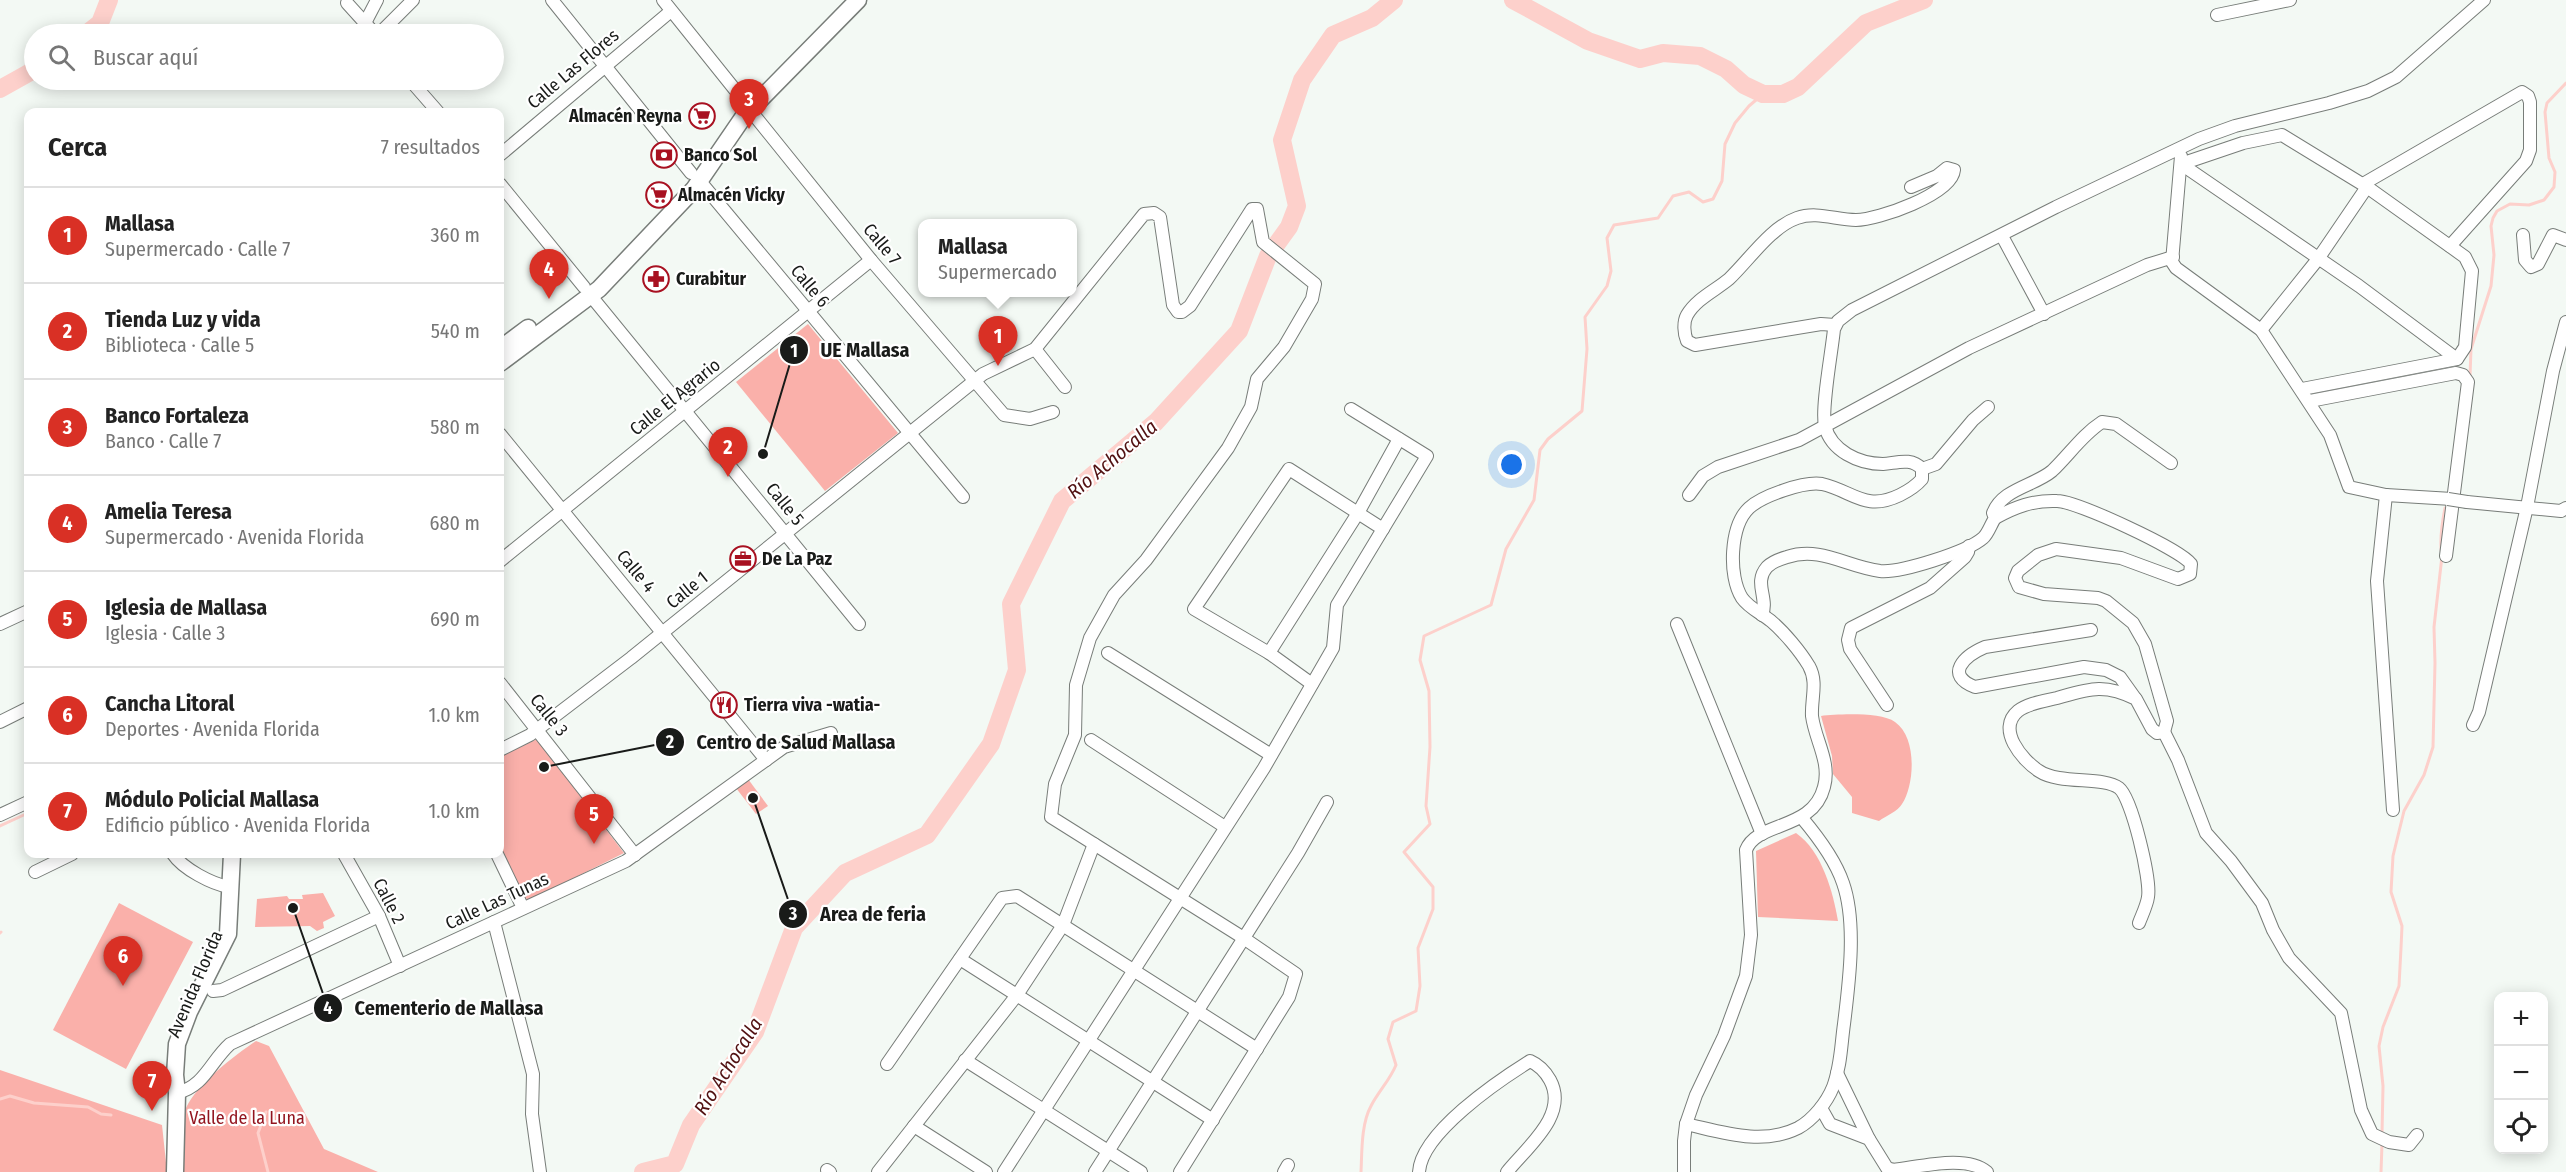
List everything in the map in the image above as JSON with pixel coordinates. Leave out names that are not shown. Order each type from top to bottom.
[{"type":"main road","points":[[504,360],[587,292],[602,272],[695,177],[747,106],[843,0]]},
{"type":"main road","points":[[747,106],[858,0]]},
{"type":"main road","points":[[504,346],[587,292]]},
{"type":"main road","name":"Avenida Florida","points":[[175,1172],[177,1093],[188,1044],[208,988],[238,938],[232,858]]},
{"type":"main road","name":"Avenida Florida","points":[[235,887],[242,858]]},
{"type":"street","points":[[347,3],[365,23],[377,0]]},
{"type":"street","points":[[388,24],[413,0]]},
{"type":"street","name":"Calle 6","points":[[552,0],[695,177],[963,497]]},
{"type":"street","name":"Calle 7","points":[[663,0],[871,260],[1004,415],[1030,419],[1053,412]]},
{"type":"street","points":[[2217,15],[2290,0]]},
{"type":"street","points":[[1684,1172],[1686,1124],[1696,1095],[1724,1036],[1746,976],[1751,934],[1745,855],[1748,845],[1762,834],[1802,818],[1822,794],[1827,776],[1812,715],[1814,682],[1808,666],[1782,633],[1743,598],[1734,566],[1735,531],[1750,507],[1770,496],[1809,484],[1822,484],[1861,500],[1881,501],[1893,498],[1917,485],[1922,479],[1922,469],[1918,464],[1908,461],[1882,464],[1855,460],[1843,451],[1825,426],[1835,325],[1852,310],[2146,163],[2199,139],[2235,126],[2368,91],[2396,77],[2484,0]]},
{"type":"street","name":"Calle Las Flores","points":[[504,152],[671,11]]},
{"type":"street","points":[[419,90],[434,108]]},
{"type":"street","points":[[2261,330],[2318,259],[2365,185],[2522,92],[2530,102],[2530,150],[2526,161],[2450,246]]},
{"type":"street","points":[[2181,164],[2243,143],[2282,135],[2365,185],[2465,257],[2472,271],[2465,346],[2457,359],[2302,389]]},
{"type":"street","points":[[2181,149],[2173,257],[2176,268],[2261,330],[2310,401],[2330,435],[2349,487],[2386,495],[2450,499],[2561,511],[2566,508]]},
{"type":"street","points":[[2181,164],[2359,286],[2457,359]]},
{"type":"street","points":[[1835,325],[1821,324],[1695,345],[1687,341],[1684,326],[1687,315],[1694,306],[1729,278],[1783,226],[1810,215],[1856,220],[1879,217],[1938,191],[1952,178],[1954,170],[1947,168],[1937,177],[1911,187]]},
{"type":"street","name":"Calle 5","points":[[504,189],[859,624]]},
{"type":"street","points":[[1077,296],[1144,214],[1156,214],[1162,224],[1173,305],[1178,312],[1187,310],[1254,208],[1259,211],[1263,242],[1315,284],[1312,299],[1284,347],[1257,379],[1251,407],[1228,448],[1146,560],[1114,595],[1090,638],[1076,685],[1076,735],[1055,784],[1051,809],[1051,817],[1244,938],[1296,975],[1289,997],[1180,1172]]},
{"type":"street","points":[[2523,235],[2525,260],[2531,267],[2538,264],[2553,235],[2566,240]]},
{"type":"street","points":[[2002,236],[2044,314]]},
{"type":"street","points":[[1689,495],[1703,476],[1718,467],[1799,440],[1969,348],[2147,265],[2173,257]]},
{"type":"street","name":"Calle El Agrario","points":[[504,558],[871,260]]},
{"type":"street","points":[[1065,387],[1035,348],[1076,297]]},
{"type":"street","points":[[2473,725],[2479,712],[2527,507],[2553,372],[2566,322]]},
{"type":"street","name":"Calle 1","points":[[504,748],[538,729],[663,632],[983,374],[1035,348]]},
{"type":"street","points":[[2310,401],[2456,373],[2463,375],[2468,382],[2450,499],[2446,556]]},
{"type":"street","points":[[1922,469],[1936,464],[1973,420],[1988,407]]},
{"type":"street","points":[[1004,1172],[1271,755],[1333,648],[1337,605],[1427,456],[1351,409]]},
{"type":"street","points":[[1762,615],[1765,604],[1760,584],[1761,576],[1767,567],[1780,559],[1796,554],[1817,553],[1880,571],[1906,569],[1969,546],[1984,538],[1995,518],[1994,510],[2002,501],[2050,472],[2070,450],[2102,422],[2116,424],[2171,464]]},
{"type":"street","name":"Calle 4","points":[[504,439],[766,760]]},
{"type":"street","points":[[1269,653],[1358,513],[1399,439]]},
{"type":"street","points":[[1312,684],[1269,653],[1194,609],[1289,470],[1383,529]]},
{"type":"street","points":[[2386,495],[2377,580],[2393,810]]},
{"type":"street","points":[[1995,518],[2032,502],[2060,501],[2111,520],[2189,561],[2190,574],[2178,579],[2121,558],[2056,549],[2038,555],[2018,571],[2015,578],[2019,587],[2030,592],[2098,597],[2133,623],[2145,644],[2167,722],[2164,732],[2178,760],[2206,833],[2231,861],[2262,903],[2273,930],[2289,958],[2341,1013],[2361,1110],[2372,1134],[2389,1142],[2409,1145],[2417,1135]]},
{"type":"street","points":[[1887,705],[1850,649],[1849,632],[1854,625],[1930,588],[1965,556],[1969,546]]},
{"type":"street","points":[[0,624],[24,613]]},
{"type":"street","points":[[1677,624],[1762,834]]},
{"type":"street","points":[[2091,630],[1985,647],[1969,654],[1961,663],[1960,675],[1965,683],[1976,687],[2084,667],[2106,670],[2120,677],[2136,699],[2152,729],[2157,733],[2164,732]]},
{"type":"street","points":[[1108,653],[1271,755]]},
{"type":"street","points":[[2136,699],[2100,687],[2077,691],[2024,707],[2013,716],[2010,732],[2018,750],[2039,771],[2057,777],[2112,784],[2124,793],[2133,813],[2146,878],[2148,897],[2139,923]]},
{"type":"street","name":"Calle 3","points":[[504,688],[635,855]]},
{"type":"street","points":[[0,722],[24,710]]},
{"type":"street","name":"Calle Las Tunas","points":[[177,1093],[189,1090],[200,1083],[214,1060],[230,1044],[635,855],[784,747],[831,733]]},
{"type":"street","points":[[1091,740],[1225,826]]},
{"type":"street","points":[[1095,1172],[1328,802]]},
{"type":"street","points":[[0,815],[24,804]]},
{"type":"street","points":[[1686,1124],[1732,1135],[1774,1135],[1797,1128],[1821,1108],[1833,1088],[1838,1073],[1849,979],[1848,902],[1843,883],[1830,855],[1802,818]]},
{"type":"street","points":[[878,1172],[1017,995],[1062,925],[1094,844]]},
{"type":"street","points":[[35,872],[64,858]]},
{"type":"street","points":[[176,858],[180,863],[221,885],[235,887]]},
{"type":"street","name":"Calle 2","points":[[346,858],[379,916],[400,966]]},
{"type":"street","points":[[499,858],[523,908]]},
{"type":"street","points":[[887,1064],[1002,898],[1017,896],[1257,1049]]},
{"type":"street","points":[[208,988],[222,990],[379,916]]},
{"type":"street","points":[[494,922],[533,1074],[532,1114],[540,1172]]},
{"type":"street","points":[[960,959],[1213,1120]]},
{"type":"street","points":[[965,1060],[1141,1172]]},
{"type":"street","points":[[1419,1172],[1419,1160],[1432,1140],[1492,1085],[1530,1061],[1546,1072],[1552,1083],[1556,1096],[1554,1109],[1542,1131],[1507,1172]]},
{"type":"street","points":[[1838,1073],[1869,1139],[1887,1168],[1893,1170],[1932,1166],[1950,1161],[1979,1166],[1987,1172]]},
{"type":"street","points":[[1821,1108],[1830,1124],[1869,1139]]},
{"type":"street","points":[[914,1126],[986,1172]]},
{"type":"green space","points":[[808,324],[898,433],[825,491],[736,382]]},
{"type":"green space","points":[[1870,715],[1895,722],[1902,729],[1907,738],[1912,761],[1909,785],[1898,809],[1879,821],[1852,813],[1852,797],[1833,774],[1832,756],[1821,716]]},
{"type":"green space","points":[[537,739],[624,853],[530,900],[522,897],[504,856],[504,755]]},
{"type":"green space","points":[[748,779],[768,806],[756,814],[736,788]]},
{"type":"green space","points":[[1796,833],[1813,850],[1825,873],[1838,921],[1758,917],[1756,851]]},
{"type":"green space","points":[[323,893],[335,916],[323,922],[324,928],[317,931],[310,926],[255,927],[257,899],[287,896],[289,899],[303,899],[302,895]]},
{"type":"green space","points":[[119,903],[193,942],[126,1069],[53,1030]]},
{"type":"green space","name":"Valle de la Luna","points":[[256,1041],[269,1046],[324,1149],[378,1172],[182,1172],[184,1113],[191,1099],[207,1080]]},
{"type":"green space","name":"Valle de la Luna","points":[[0,1070],[162,1125],[167,1172],[0,1172]]},
{"type":"waterway","points":[[99,24],[109,0]]},
{"type":"waterway","name":"Río Achocalla","points":[[643,1172],[675,1164],[691,1125],[755,1032],[794,928],[845,873],[927,835],[991,744],[1017,670],[1011,604],[1062,501],[1156,422],[1239,331],[1268,256],[1289,227],[1297,206],[1282,140],[1302,80],[1333,35],[1372,18],[1394,0]]},
{"type":"waterway","name":"Río Achocalla","points":[[1513,0],[1588,41],[1640,59],[1663,53],[1700,56],[1726,69],[1744,85],[1763,94],[1783,94],[1798,87],[1866,23],[1924,0]]},
{"type":"waterway","points":[[0,89],[24,76]]},
{"type":"waterway","points":[[2470,376],[2471,349],[2491,286],[2494,255],[2491,226],[2493,218],[2497,211],[2510,204],[2529,205],[2544,200],[2554,187],[2555,172],[2549,158],[2545,112],[2547,103],[2566,83]]},
{"type":"waterway","points":[[1361,1172],[1365,1121],[1374,1101],[1396,1065],[1388,1039],[1393,1022],[1416,1011],[1420,986],[1418,948],[1433,909],[1433,887],[1404,852],[1430,824],[1426,806],[1430,747],[1429,691],[1420,660],[1424,636],[1491,605],[1506,549],[1534,500],[1540,450],[1548,439],[1582,411],[1587,349],[1585,317],[1607,286],[1611,271],[1607,238],[1614,225],[1658,218],[1673,196],[1689,192],[1703,202],[1713,199],[1722,181],[1725,144],[1735,123],[1763,94]]},
{"type":"waterway","points":[[2382,1134],[2383,1086],[2379,1046],[2383,1027],[2399,986],[2402,926],[2391,892],[2393,856],[2404,811],[2424,775],[2433,747],[2434,627],[2442,556],[2442,526],[2445,508],[2448,508]]},
{"type":"waterway","points":[[0,826],[24,815]]},
{"type":"waterway","points":[[0,1099],[10,1096],[34,1103],[88,1107],[101,1114],[111,1115]]},
{"type":"waterway","points":[[266,1112],[258,1133],[268,1172]]},
{"type":"waterway","points":[[2381,1172],[2382,1144]]},
{"type":"place","name":"Almacén Reyna","points":[[702,116]]},
{"type":"place","name":"Banco Fortaleza","points":[[749,129]]},
{"type":"place","name":"Banco Sol","points":[[664,155]]},
{"type":"place","name":"Almacén Vicky","points":[[659,195]]},
{"type":"place","name":"Curabitur","points":[[656,279]]},
{"type":"place","name":"Amelia Teresa","points":[[549,299]]},
{"type":"place","name":"Mallasa","points":[[998,366]]},
{"type":"place","name":"UE Mallasa","points":[[763,454]]},
{"type":"place","name":"Tienda Luz y vida","points":[[728,477]]},
{"type":"place","name":"De La Paz","points":[[743,559]]},
{"type":"place","name":"Tierra viva -watia-","points":[[724,705]]},
{"type":"place","name":"Centro de Salud Mallasa","points":[[544,767]]},
{"type":"place","name":"Area de feria","points":[[753,798]]},
{"type":"place","name":"Iglesia de Mallasa","points":[[594,844]]},
{"type":"place","name":"Cementerio de Mallasa","points":[[293,908]]},
{"type":"place","name":"Cancha Litoral","points":[[123,986]]},
{"type":"place","name":"Módulo Policial Mallasa","points":[[152,1111]]}]
